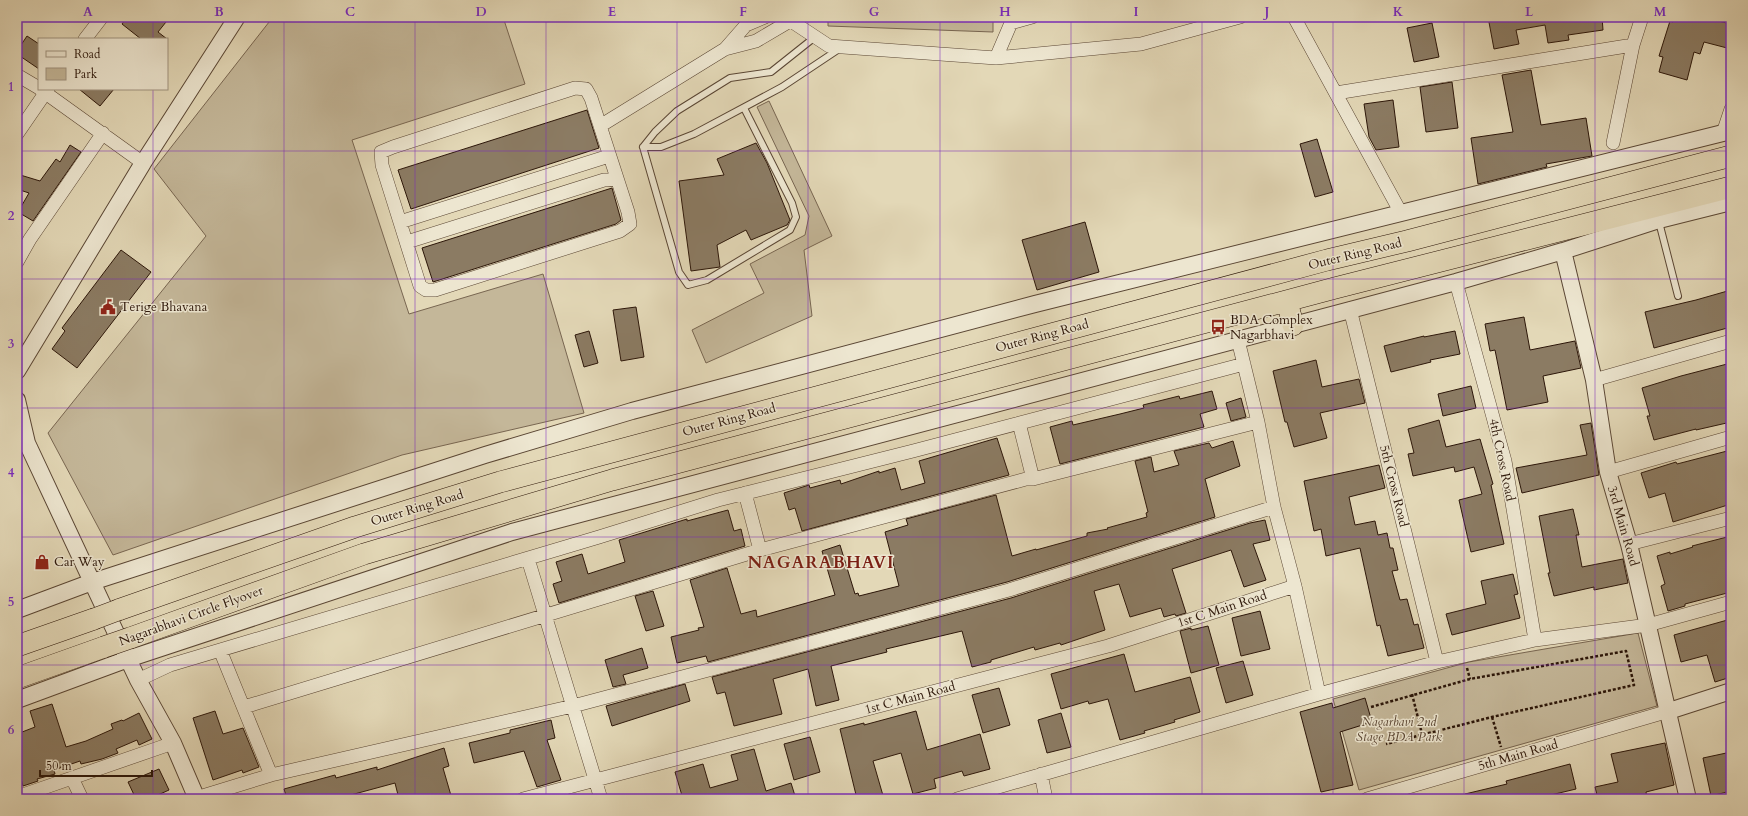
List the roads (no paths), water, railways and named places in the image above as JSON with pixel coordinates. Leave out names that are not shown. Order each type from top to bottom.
[{"type":"highway","name":"Outer Ring Road","points":[[17,646],[355,527],[507,480],[1327,260],[1407,241],[1731,156]]},
{"type":"highway","points":[[1293,325],[1287,301],[1731,186]]},
{"type":"highway","name":"Nagarabhavi Circle Flyover","points":[[17,678],[364,554],[612,480],[1287,301]]},
{"type":"street","points":[[86,38],[102,17]]},
{"type":"street","points":[[17,371],[143,163],[237,17]]},
{"type":"street","points":[[600,126],[725,49],[746,26],[765,17]]},
{"type":"street","points":[[996,58],[1010,20],[1032,17]]},
{"type":"street","points":[[725,49],[756,41],[787,19],[829,46],[996,58],[1141,44],[1240,17]]},
{"type":"street","points":[[1294,17],[1401,213]]},
{"type":"street","points":[[1613,143],[1633,45],[1642,17]]},
{"type":"street","points":[[1336,93],[1633,45]]},
{"type":"street","points":[[17,75],[38,87]]},
{"type":"street","points":[[575,88],[586,89],[591,98],[609,156],[628,212],[630,224],[620,231],[435,290],[426,290],[420,286],[382,165],[381,152],[575,88]]},
{"type":"street","points":[[17,134],[43,90],[143,163]]},
{"type":"street","points":[[17,610],[92,582],[485,455],[632,412],[1035,304],[1727,132],[1731,109]]},
{"type":"street","points":[[17,262],[30,240],[103,133]]},
{"type":"street","points":[[400,222],[609,156]]},
{"type":"street","points":[[406,242],[604,180],[617,179]]},
{"type":"street","points":[[17,700],[128,659],[512,532],[1456,282],[1563,252],[1659,220],[1731,202]]},
{"type":"street","name":"3rd Main Road","points":[[1563,252],[1594,380],[1608,472],[1629,544],[1669,711],[1688,799]]},
{"type":"street","name":"4th Cross Road","points":[[1456,282],[1505,460],[1535,640]]},
{"type":"street","name":"5th Cross Road","points":[[1350,310],[1437,662]]},
{"type":"street","points":[[1238,340],[1258,422],[1274,506],[1319,694]]},
{"type":"street","points":[[1594,380],[1731,341]]},
{"type":"street","points":[[138,680],[170,665],[528,559],[718,500],[1244,364]]},
{"type":"street","points":[[17,400],[28,443],[128,659],[173,743],[197,798],[271,775],[573,706],[1009,590],[1274,506]]},
{"type":"street","points":[[244,707],[545,614],[760,550],[1026,479],[1258,422]]},
{"type":"street","points":[[1019,423],[1033,478]]},
{"type":"street","points":[[1608,472],[1731,437]]},
{"type":"street","points":[[745,494],[760,550]]},
{"type":"street","points":[[1629,544],[1731,518]]},
{"type":"street","points":[[528,559],[601,799]]},
{"type":"street","name":"1st C Main Road","points":[[523,799],[1108,646],[1294,586]]},
{"type":"street","points":[[957,799],[1319,694],[1437,662],[1535,640],[1648,624],[1731,602]]},
{"type":"street","points":[[220,650],[271,775]]},
{"type":"street","points":[[1669,711],[1731,691]]},
{"type":"street","name":"5th Main Road","points":[[1367,799],[1669,711]]},
{"type":"street","points":[[17,797],[173,743]]},
{"type":"street","points":[[1041,774],[1046,799]]},
{"type":"street","points":[[72,778],[82,799]]},
{"type":"lane","points":[[642,147],[677,111],[730,78],[771,72],[815,37]]},
{"type":"lane","points":[[642,147],[661,147],[694,134],[782,87],[842,47]]},
{"type":"lane","points":[[642,147],[679,272],[688,285],[707,280],[790,230],[796,217],[792,203],[744,108]]},
{"type":"lane","points":[[1659,220],[1678,296]]},
{"type":"place","name":"Terige Bhavana","points":[[108,307]]},
{"type":"place","name":"BDA Complex Nagarbhavi","points":[[1218,327]]},
{"type":"place","name":"Car Way","points":[[42,562]]},
{"type":"district","name":"NAGARABHAVI","points":[[821,562]]},
{"type":"park label","name":"Nagarbavi 2nd Stage BDA Park","points":[[1399,730]]}]
